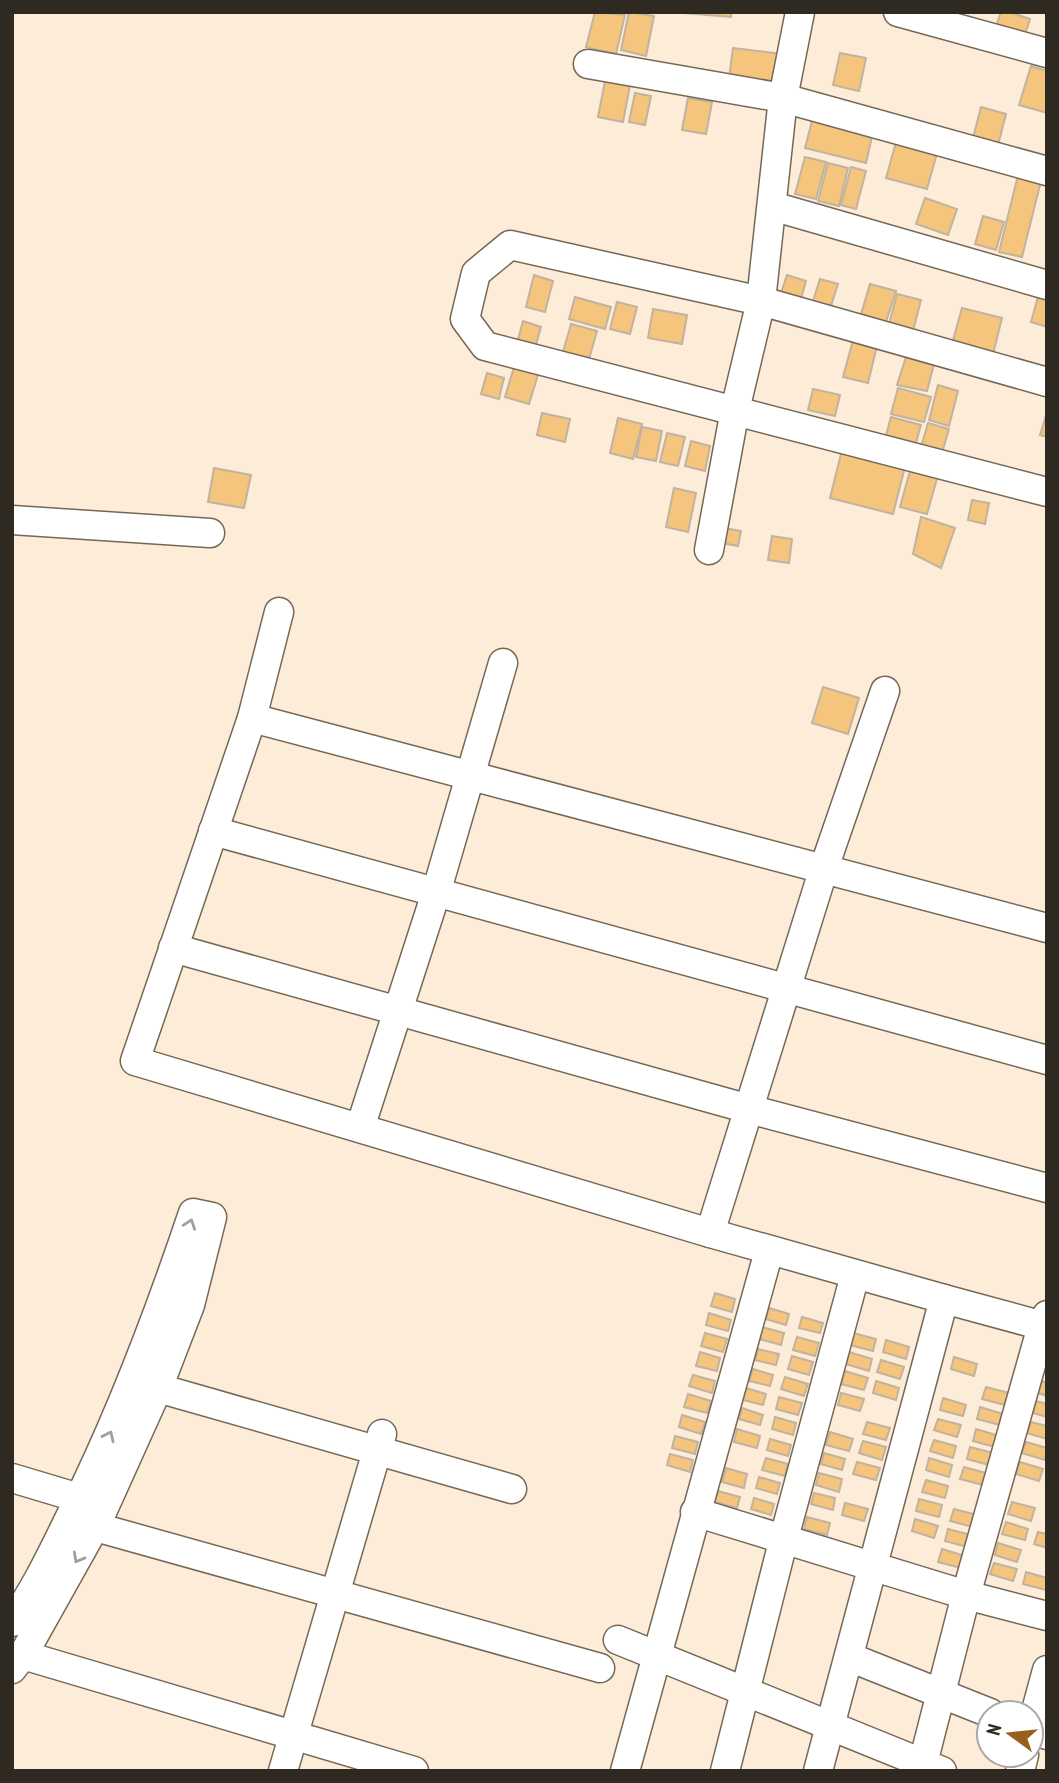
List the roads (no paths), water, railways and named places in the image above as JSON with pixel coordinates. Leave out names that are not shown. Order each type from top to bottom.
[{"type":"street","points":[[709,550],[735,410],[761,301],[783,98],[800,12]]},
{"type":"street","points":[[898,12],[1047,53]]},
{"type":"street","points":[[587,64],[783,98],[1047,171]]},
{"type":"street","points":[[772,206],[1047,285]]},
{"type":"street","points":[[1047,382],[761,301],[510,246],[476,273],[465,319],[485,346],[1047,492]]},
{"type":"street","points":[[12,520],[210,533]]},
{"type":"street","points":[[279,612],[252,718],[135,1061],[769,1251],[944,1299],[1045,1323],[940,1693],[929,1768],[618,1640]]},
{"type":"street","points":[[360,1128],[436,893],[503,663]]},
{"type":"street","points":[[710,1233],[824,868],[885,691]]},
{"type":"street","points":[[252,718],[1047,928]]},
{"type":"street","points":[[213,831],[1047,1060]]},
{"type":"street","points":[[173,948],[749,1109],[1047,1188]]},
{"type":"street","points":[[12,1622],[81,1515],[158,1388],[190,1305],[212,1217],[193,1213],[150,1338],[81,1515],[18,1662],[294,1735],[414,1771]]},
{"type":"street","points":[[625,1771],[769,1251]]},
{"type":"street","points":[[725,1771],[855,1275]]},
{"type":"street","points":[[818,1771],[944,1299]]},
{"type":"street","points":[[158,1388],[380,1442],[512,1489]]},
{"type":"street","points":[[283,1771],[380,1442]]},
{"type":"street","points":[[12,1478],[81,1515],[335,1594],[600,1668]]},
{"type":"street","points":[[695,1512],[966,1595],[1047,1616]]},
{"type":"street","points":[[849,1657],[975,1707]]},
{"type":"street","points":[[1047,1670],[1031,1729],[1047,1735]]}]
